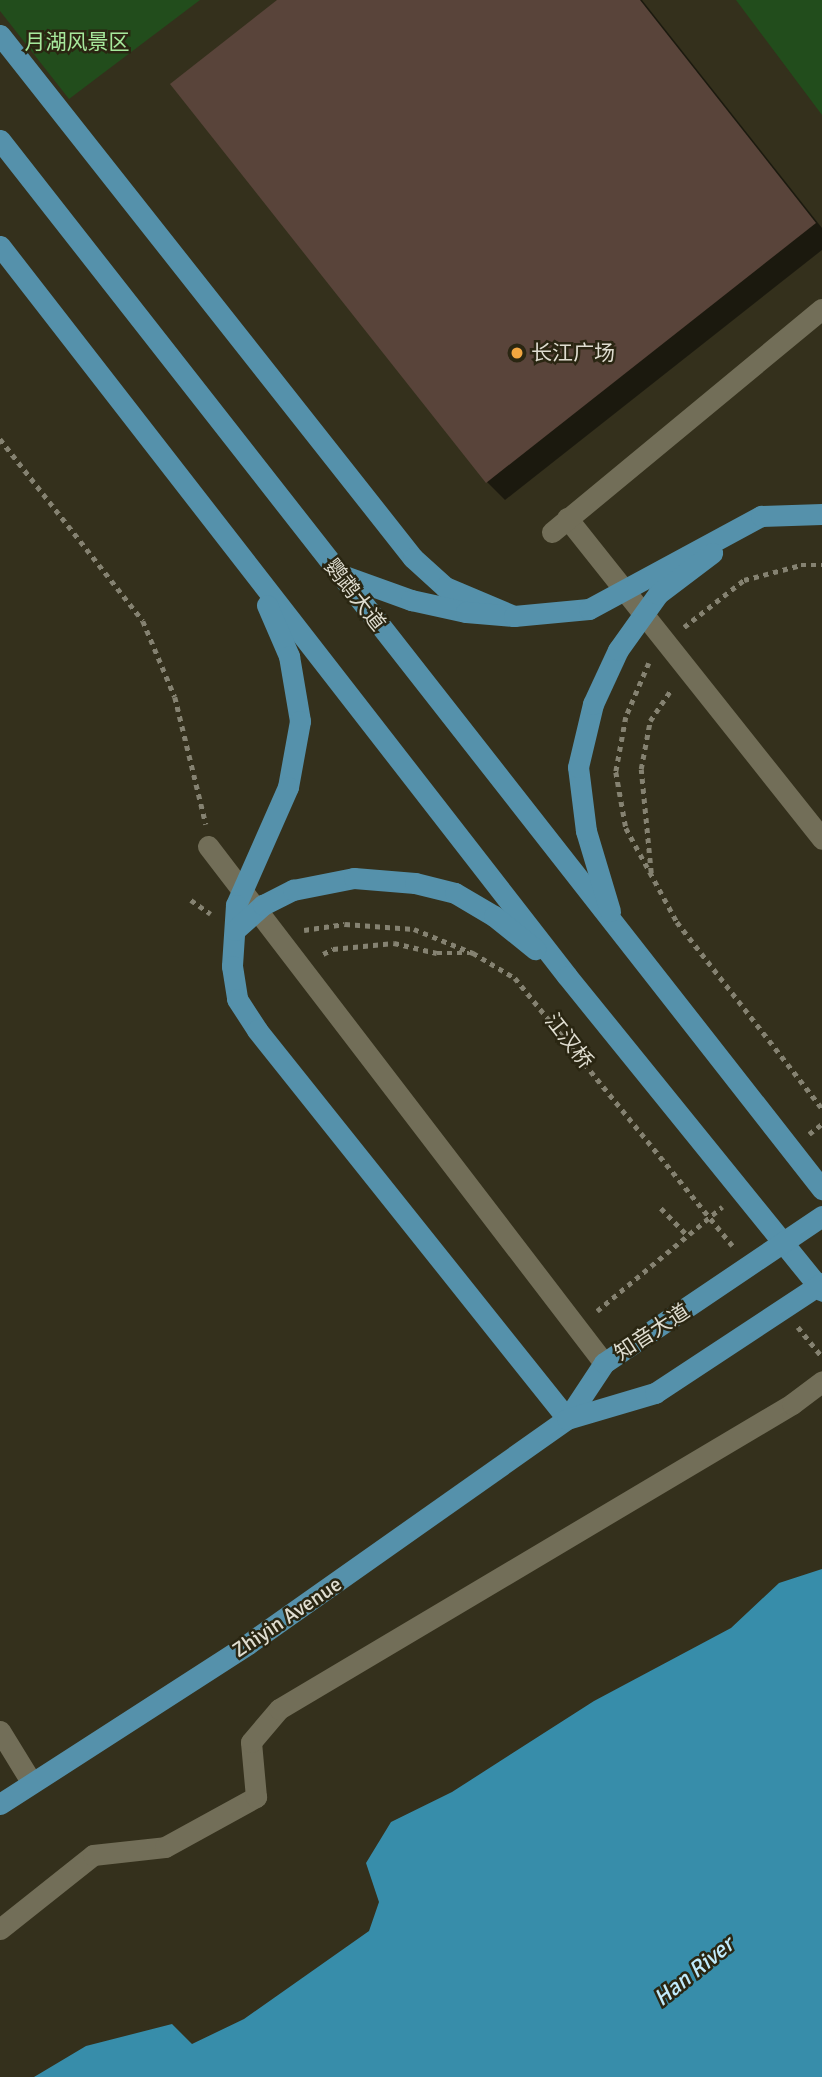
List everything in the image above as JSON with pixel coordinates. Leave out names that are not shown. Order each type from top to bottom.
[{"type":"main road","points":[[0,35],[413,558],[445,587],[514,616]]},
{"type":"main road","name":"鹦鹉大道","points":[[0,140],[822,1189]]},
{"type":"main road","points":[[0,246],[148,435],[255,578],[567,976],[822,1291]]},
{"type":"main road","points":[[338,574],[411,600],[514,616],[589,608],[761,516],[822,514]]},
{"type":"main road","points":[[618,930],[586,831],[578,767],[593,704],[618,650],[659,594],[761,516]]},
{"type":"main road","points":[[255,578],[289,656],[300,721],[288,787],[236,905],[232,965],[237,999],[257,1030],[567,1419],[655,1393],[822,1283]]},
{"type":"main road","points":[[235,930],[263,905],[293,890],[354,878],[415,883],[455,893],[494,916],[567,976]]},
{"type":"main road","name":"知音大道","points":[[567,1419],[604,1363],[822,1216]]},
{"type":"main road","name":"Zhiyin Avenue","points":[[0,1804],[30,1780],[248,1644],[567,1419]]},
{"type":"street","points":[[822,309],[560,525],[822,839]]},
{"type":"street","points":[[208,846],[604,1363]]},
{"type":"street","points":[[0,1929],[93,1855],[165,1847],[256,1797],[251,1741],[279,1709],[792,1404],[822,1381]]},
{"type":"street","points":[[0,1731],[30,1780]]},
{"type":"path","points":[[0,439],[143,621],[175,696],[208,846]]},
{"type":"path","points":[[677,635],[744,580],[801,565],[822,565]]},
{"type":"path","points":[[650,660],[626,718],[616,772],[626,828],[677,922],[822,1108]]},
{"type":"path","points":[[652,878],[641,769],[650,721],[674,686]]},
{"type":"path","name":"江汉桥","points":[[301,931],[345,924],[414,929],[473,953],[515,978],[547,1012],[735,1249]]},
{"type":"path","points":[[300,967],[333,949],[394,943],[437,953],[473,953]]},
{"type":"path","points":[[801,1142],[822,1124]]},
{"type":"path","points":[[576,1329],[726,1204]]},
{"type":"path","points":[[661,1208],[685,1237],[709,1217]]},
{"type":"path","points":[[796,1325],[822,1357]]},
{"type":"green space","name":"月湖风景区","points":[[0,0],[200,0],[69,99],[0,11]]},
{"type":"green space","points":[[736,0],[822,0],[822,115]]},
{"type":"water","name":"Han River","points":[[822,1569],[822,2077],[34,2077],[86,2046],[172,2024],[192,2044],[244,2019],[369,1931],[379,1902],[366,1863],[391,1822],[452,1792],[594,1701],[731,1628],[779,1583]]},
{"type":"building","name":"长江广场","points":[[277,0],[640,0],[816,223],[486,483],[170,84]]},
{"type":"place","name":"长江广场","points":[[517,353]]}]
